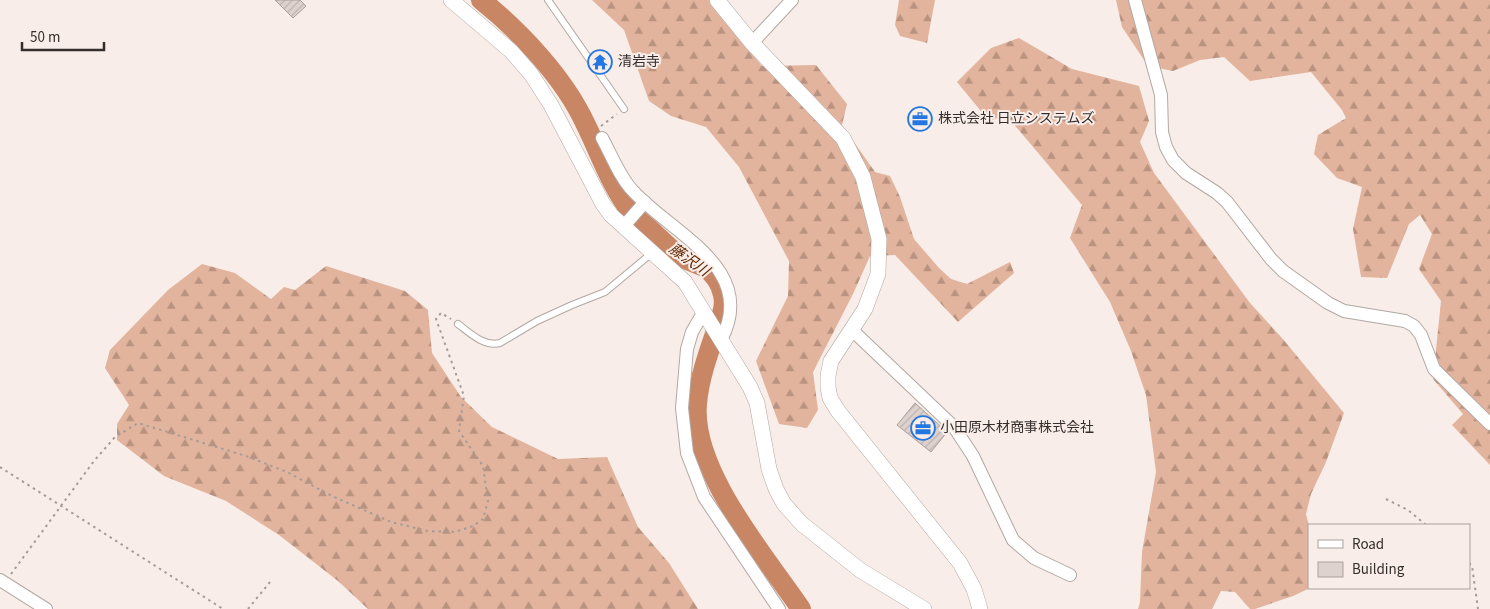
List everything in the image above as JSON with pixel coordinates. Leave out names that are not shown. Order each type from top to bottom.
[{"type":"street","points":[[451,0],[511,51],[531,74],[550,105],[603,204],[685,282],[754,395],[769,469],[784,504],[802,524],[860,570],[924,609]]},
{"type":"street","points":[[718,0],[752,43],[843,138],[863,178],[879,239],[878,274],[865,309],[831,361],[828,376],[830,398],[838,411],[960,562],[974,589],[980,609]]},
{"type":"street","points":[[752,43],[792,0]]},
{"type":"street","points":[[1136,0],[1161,95],[1162,132],[1166,147],[1173,160],[1186,173],[1217,193],[1226,202],[1283,272],[1344,311],[1405,321],[1414,326],[1421,335],[1434,369],[1490,424]]},
{"type":"street","points":[[602,132],[632,191],[644,204],[715,262],[725,279],[730,297],[730,315],[727,330],[722,340]]},
{"type":"street","points":[[626,224],[644,204]]},
{"type":"street","points":[[701,309],[687,349],[682,408],[686,453],[704,497],[779,609]]},
{"type":"street","points":[[852,330],[954,426],[973,456],[1013,540],[1034,558],[1070,575]]},
{"type":"street","points":[[2,581],[46,609]]},
{"type":"lane","points":[[548,0],[624,110]]},
{"type":"lane","points":[[458,324],[483,342],[500,343],[537,321],[605,292],[653,252]]},
{"type":"path","points":[[602,132],[615,116]]},
{"type":"path","points":[[2,581],[62,506],[94,461],[115,437],[138,423],[246,456],[287,472],[332,496],[392,522],[428,531],[455,532],[474,526],[483,519],[488,501],[483,466],[459,431],[464,396],[436,319],[441,313],[458,324]]},
{"type":"path","points":[[0,466],[222,609]]},
{"type":"path","points":[[1386,500],[1408,510],[1425,524]]},
{"type":"path","points":[[1470,564],[1472,566],[1478,609]]},
{"type":"path","points":[[248,609],[270,582]]},
{"type":"green space","points":[[592,0],[713,0],[719,12],[762,66],[816,65],[847,104],[842,125],[875,172],[890,176],[900,197],[914,239],[939,268],[951,279],[967,284],[1010,262],[1014,273],[958,322],[895,255],[870,256],[853,294],[813,372],[818,410],[807,428],[779,424],[756,361],[788,296],[789,261],[739,167],[706,127],[671,116],[649,101],[624,30]]},
{"type":"green space","points":[[899,0],[935,0],[927,43],[900,36],[895,25]]},
{"type":"green space","points":[[1116,0],[1490,0],[1490,465],[1452,425],[1463,414],[1433,379],[1441,301],[1419,269],[1432,234],[1420,215],[1409,224],[1387,278],[1361,277],[1353,229],[1362,187],[1337,178],[1314,154],[1318,135],[1346,118],[1342,110],[1311,72],[1250,81],[1224,57],[1200,60],[1173,71],[1148,66],[1122,27]]},
{"type":"green space","points":[[1019,38],[1072,69],[1139,86],[1149,121],[1140,142],[1154,173],[1250,303],[1282,338],[1344,413],[1326,462],[1311,494],[1306,514],[1308,524],[1308,589],[1255,609],[1250,609],[1235,592],[1221,591],[1212,609],[1138,609],[1140,602],[1142,552],[1156,472],[1146,395],[1131,351],[1110,302],[1070,238],[1082,205],[1006,115],[989,121],[957,82],[991,48]]},
{"type":"green space","points":[[202,264],[235,273],[271,299],[284,287],[295,290],[326,266],[405,291],[428,310],[432,353],[461,397],[492,427],[558,459],[607,457],[638,527],[669,563],[698,609],[368,609],[338,581],[279,535],[226,501],[164,476],[117,440],[117,424],[129,405],[105,368],[110,350],[168,290]]},
{"type":"building","points":[[275,0],[300,0],[306,6],[293,18]]},
{"type":"building","name":"小田原木材商事株式会社","points":[[915,403],[947,432],[931,452],[897,425]]},
{"type":"waterway","name":"藤沢川","points":[[481,0],[511,26],[553,72],[576,106],[612,181],[632,213],[673,251],[683,258],[707,269],[718,283],[724,300],[723,309],[700,385],[697,404],[698,430],[706,456],[718,484],[733,511],[801,609]]},
{"type":"place","name":"清岩寺","points":[[600,62]]},
{"type":"place","name":"株式会社 日立システムズ","points":[[920,119]]},
{"type":"place","name":"小田原木材商事株式会社","points":[[923,428]]}]
